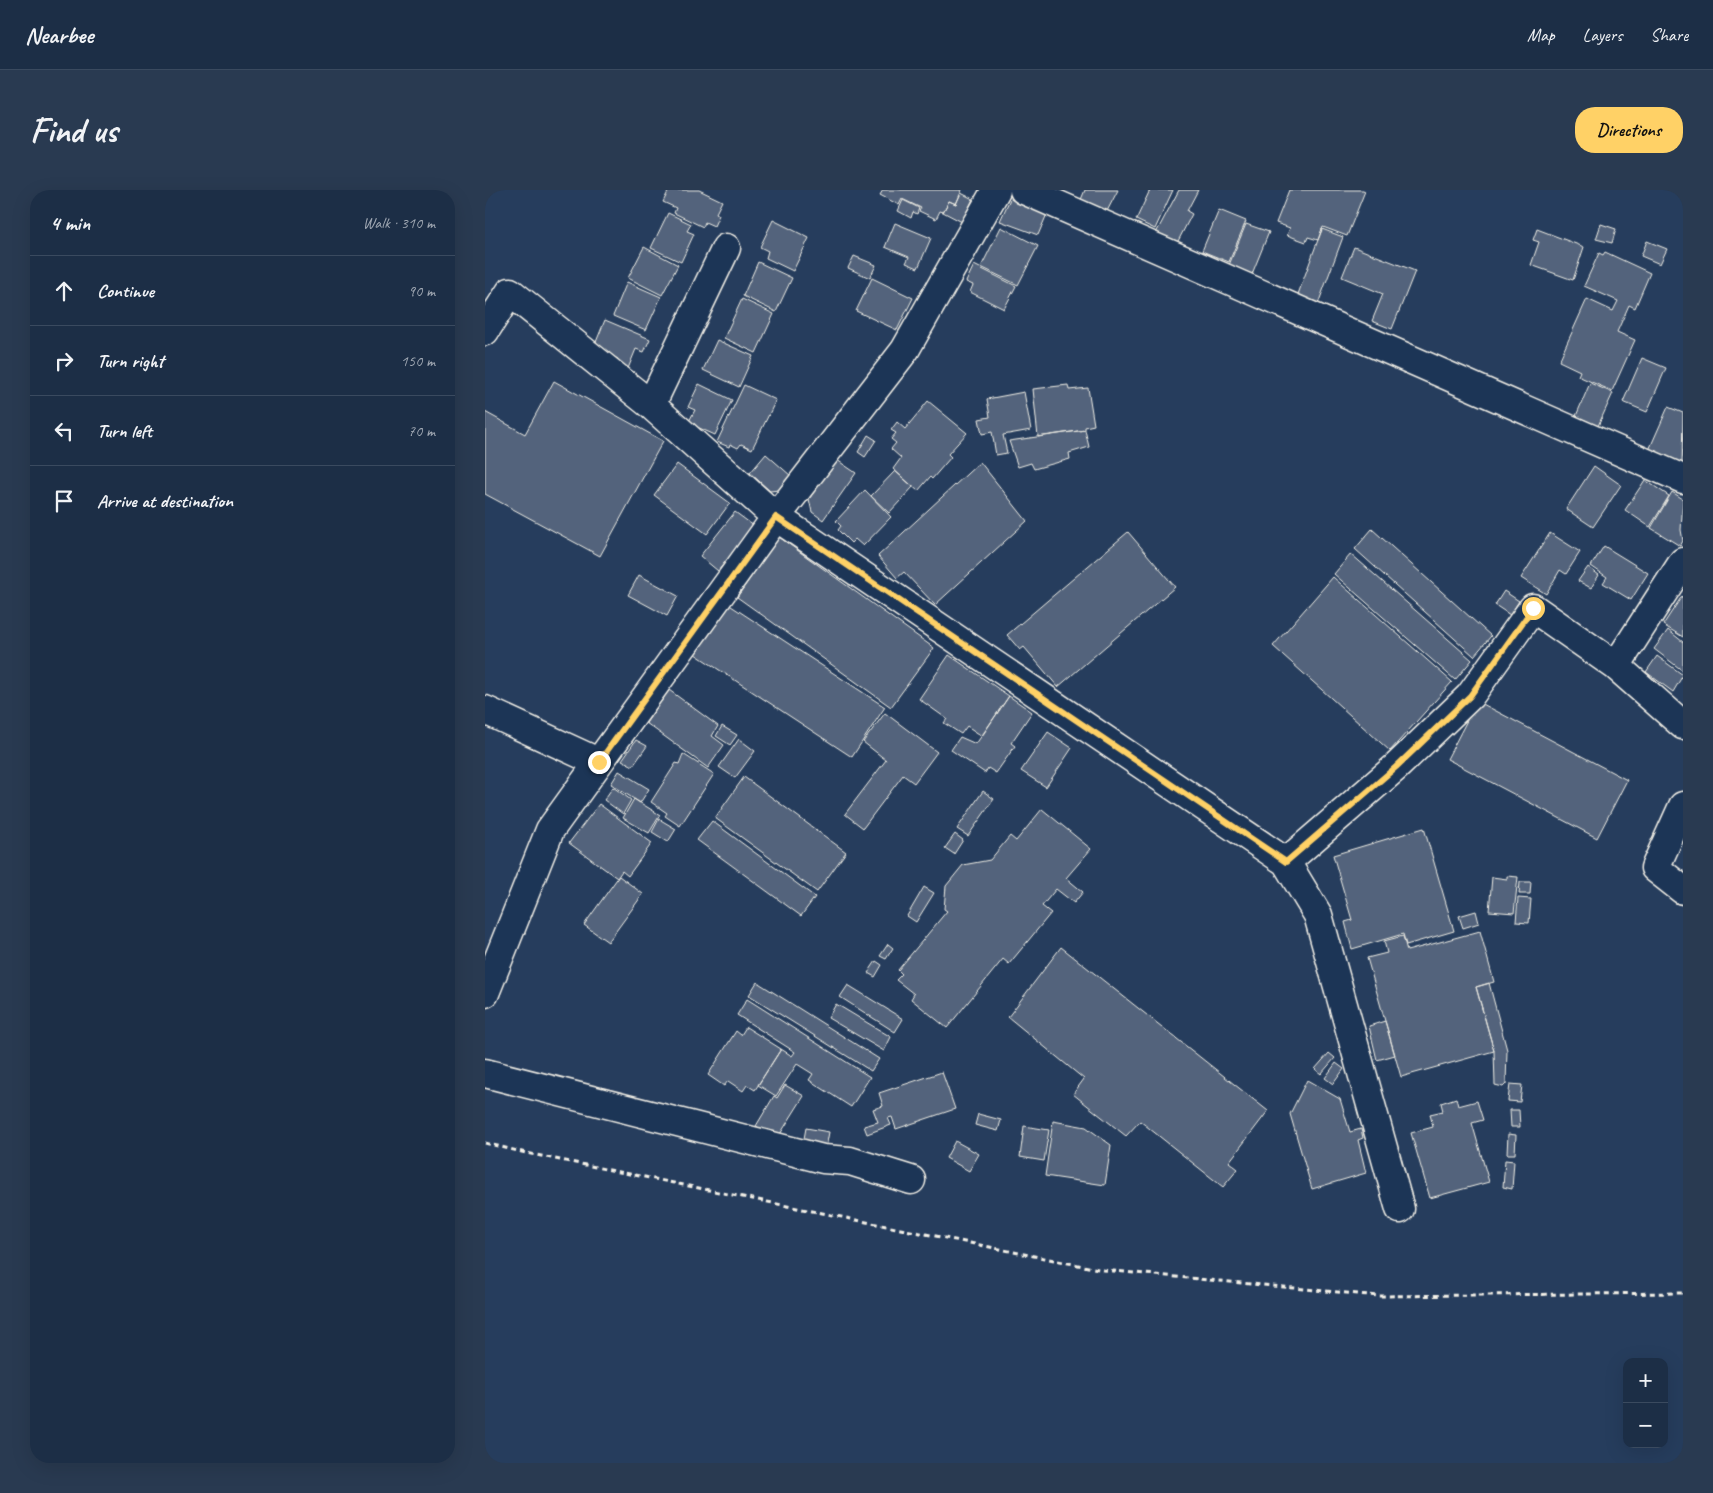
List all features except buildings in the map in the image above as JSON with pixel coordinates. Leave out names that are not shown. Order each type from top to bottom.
[{"type":"street","points":[[485,993],[491,961],[550,830],[776,517],[905,350],[996,190]]},
{"type":"street","points":[[1024,190],[1683,479]]},
{"type":"street","points":[[651,405],[726,248]]},
{"type":"street","points":[[485,331],[510,292],[651,405],[776,517],[1286,862],[1318,915],[1400,1209]]},
{"type":"street","points":[[1616,666],[1683,562]]},
{"type":"street","points":[[1286,862],[1396,767],[1470,696],[1533,608],[1616,666],[1683,725]]},
{"type":"street","points":[[485,710],[599,762]]},
{"type":"street","points":[[1683,806],[1655,868],[1683,890]]},
{"type":"street","points":[[485,1073],[823,1159],[850,1161],[911,1180]]},
{"type":"path","points":[[485,1143],[526,1153],[1103,1270],[1379,1296],[1683,1293]]},
{"type":"route","points":[[599,762],[776,517],[1286,862],[1396,767],[1470,696],[1533,608]]}]
